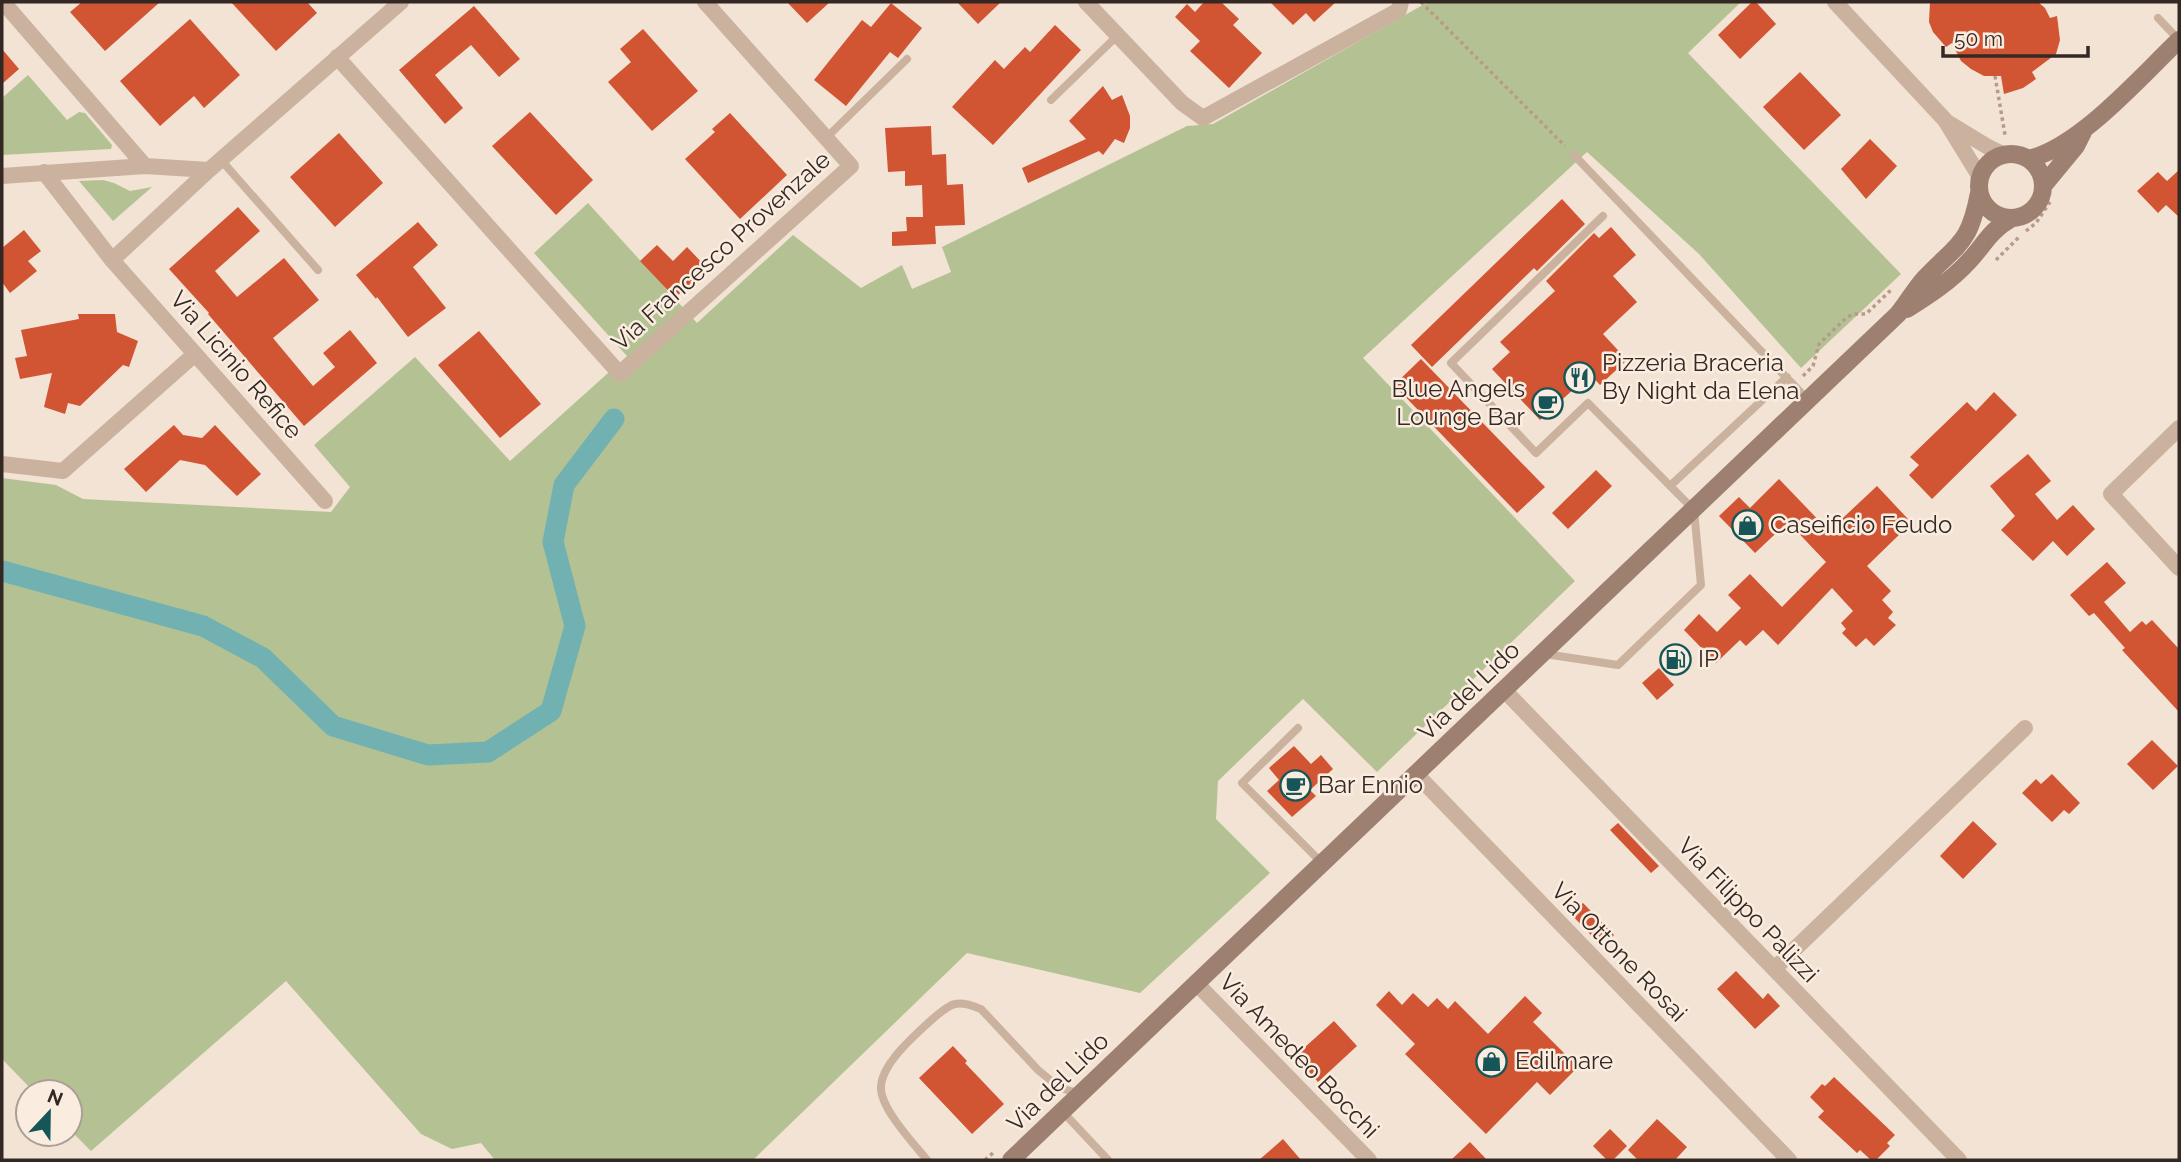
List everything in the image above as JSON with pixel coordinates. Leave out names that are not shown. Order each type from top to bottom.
[{"type":"main road","points":[[2028,159],[2041,175],[2043,186],[2039,202],[2027,214],[2012,218],[1991,212],[1983,203],[1979,185],[1989,162],[2002,145],[2012,154],[2028,159],[2041,156],[2083,132],[2179,40]]},
{"type":"main road","points":[[2043,186],[2076,146],[2083,132]]},
{"type":"main road","name":"Via del Lido","points":[[1011,1160],[1898,314],[1923,280],[1963,242],[1974,220],[1979,185]]},
{"type":"main road","name":"Via del Lido","points":[[1898,314],[1950,280],[1969,261],[1988,235],[2012,218]]},
{"type":"street","points":[[3,2],[145,166]]},
{"type":"street","points":[[113,260],[215,165],[401,2]]},
{"type":"street","name":"Via Francesco Provenzale","points":[[337,57],[620,374],[851,166],[705,2]]},
{"type":"street","points":[[1086,2],[1182,103],[1203,118],[1399,9],[1401,2]]},
{"type":"street","points":[[1835,2],[1945,120],[1987,147],[2002,145]]},
{"type":"street","points":[[1945,120],[1979,185]]},
{"type":"street","points":[[2,176],[145,166],[215,165]]},
{"type":"street","name":"Via Licinio Refice","points":[[44,172],[113,260],[325,501]]},
{"type":"street","points":[[2,464],[63,471],[195,354]]},
{"type":"street","points":[[2179,428],[2111,494],[2179,568]]},
{"type":"street","name":"Via Filippo Palizzi","points":[[1505,691],[1959,1160]]},
{"type":"street","points":[[1774,969],[2025,728]]},
{"type":"street","name":"Via Ottone Rosai","points":[[1417,775],[1789,1160]]},
{"type":"street","name":"Via Amedeo Bocchi","points":[[1197,984],[1369,1160]]},
{"type":"lane","points":[[2158,18],[2179,40]]},
{"type":"lane","points":[[1051,100],[1118,35]]},
{"type":"lane","points":[[827,138],[906,59]]},
{"type":"lane","points":[[1574,155],[1808,400]]},
{"type":"lane","points":[[215,165],[318,270]]},
{"type":"lane","points":[[1543,654],[1618,665],[1701,585],[1694,510],[1588,403],[1536,453],[1451,363],[1603,216]]},
{"type":"lane","points":[[1670,486],[1787,377]]},
{"type":"lane","points":[[1297,728],[1242,783],[1324,864]]},
{"type":"lane","points":[[927,1160],[888,1109],[881,1088],[894,1058],[944,1009],[955,1003],[970,1004],[981,1009],[1038,1070],[1060,1088],[1081,1094]]},
{"type":"lane","points":[[1062,1111],[1108,1160]]},
{"type":"path","points":[[1421,2],[1574,155]]},
{"type":"path","points":[[1996,76],[2002,145]]},
{"type":"path","points":[[1806,372],[1813,366],[1819,344],[1853,314],[1866,314],[1896,285]]},
{"type":"path","points":[[985,1160],[992,1154]]},
{"type":"green space","points":[[1428,2],[1741,2],[1688,53],[1901,274],[1801,368],[1699,254],[1587,152],[1363,358],[1575,581],[1377,772],[1303,699],[1218,781],[1216,819],[1270,873],[1140,993],[967,953],[753,1160],[495,1160],[481,1143],[452,1149],[421,1134],[286,981],[91,1151],[84,1144],[84,1078],[20,1078],[2,1059],[2,478],[56,485],[83,499],[331,512],[350,487],[314,445],[415,357],[510,461],[627,356],[534,253],[588,203],[697,323],[793,235],[861,288],[902,265],[912,289],[951,272],[942,247],[1187,126],[1213,124]]},
{"type":"green space","points":[[28,75],[67,120],[79,112],[85,113],[112,145],[111,149],[2,155],[2,98]]},
{"type":"green space","points":[[103,180],[130,191],[152,187],[113,221],[79,181]]},
{"type":"building","points":[[82,2],[160,2],[105,51],[70,12]]},
{"type":"building","points":[[231,2],[307,2],[317,13],[276,51]]},
{"type":"building","points":[[787,2],[830,2],[807,23]]},
{"type":"building","points":[[957,2],[1001,2],[978,24]]},
{"type":"building","points":[[1204,2],[1221,2],[1239,19],[1233,25],[1262,53],[1229,88],[1190,51],[1200,41],[1175,17],[1187,4],[1195,12]]},
{"type":"building","points":[[1270,2],[1336,2],[1314,22],[1306,13],[1293,25]]},
{"type":"building","points":[[1752,2],[1756,2],[1776,24],[1740,59],[1718,35]]},
{"type":"building","points":[[1930,2],[2038,2],[2050,18],[2057,16],[2060,40],[2056,54],[2032,72],[2036,79],[2023,88],[2004,94],[2001,76],[1984,76],[1971,69],[1961,61],[1952,43],[1946,47],[1933,32],[1929,22]]},
{"type":"building","points":[[891,3],[922,28],[898,58],[890,52],[846,106],[814,80],[862,20],[871,27]]},
{"type":"building","points":[[474,6],[520,59],[499,77],[471,45],[435,75],[463,108],[445,124],[399,70]]},
{"type":"building","points":[[190,19],[240,75],[204,108],[194,96],[160,126],[120,81]]},
{"type":"building","points":[[1055,25],[1081,50],[993,145],[952,107],[995,60],[1004,69],[1025,47],[1030,52]]},
{"type":"building","points":[[643,29],[698,91],[652,131],[608,82],[631,62],[620,49]]},
{"type":"building","points":[[2,49],[19,69],[2,84]]},
{"type":"building","points":[[1800,72],[1841,115],[1804,150],[1763,107]]},
{"type":"building","points":[[1103,86],[1112,100],[1122,95],[1130,116],[1130,128],[1124,143],[1115,139],[1103,155],[1099,151],[1028,183],[1022,168],[1086,139],[1069,121]]},
{"type":"building","points":[[530,112],[593,180],[556,215],[492,146]]},
{"type":"building","points":[[730,113],[787,175],[740,219],[685,159],[715,132],[712,129]]},
{"type":"building","points":[[931,126],[932,155],[946,154],[947,185],[963,184],[965,225],[935,226],[936,244],[892,246],[892,232],[907,231],[906,217],[923,217],[922,185],[905,186],[905,171],[888,172],[885,128]]},
{"type":"building","points":[[339,133],[383,183],[335,227],[290,177]]},
{"type":"building","points":[[1870,139],[1897,166],[1866,199],[1841,169]]},
{"type":"building","points":[[2179,170],[2179,217],[2166,205],[2158,213],[2137,191],[2158,172],[2167,181]]},
{"type":"building","points":[[1562,199],[1585,224],[1537,271],[1534,268],[1432,367],[1411,345]]},
{"type":"building","points":[[238,207],[260,231],[215,271],[237,297],[284,258],[319,300],[273,338],[313,386],[335,367],[323,353],[350,330],[377,363],[304,426],[169,269]]},
{"type":"building","points":[[418,222],[438,245],[413,267],[446,308],[408,337],[356,275]]},
{"type":"building","points":[[1611,227],[1636,255],[1613,276],[1637,302],[1603,334],[1627,360],[1600,385],[1590,374],[1540,420],[1492,369],[1510,352],[1500,342],[1555,291],[1546,281],[1594,233],[1599,238]]},
{"type":"building","points":[[24,230],[41,251],[28,261],[37,271],[10,293],[2,282],[2,248]]},
{"type":"building","points":[[657,245],[673,261],[687,247],[707,268],[675,298],[640,261]]},
{"type":"building","points":[[78,314],[115,314],[117,332],[138,341],[129,367],[123,365],[80,406],[68,403],[65,414],[44,407],[52,373],[20,379],[15,358],[27,356],[21,330],[79,319]]},
{"type":"building","points":[[479,331],[541,404],[500,438],[438,365]]},
{"type":"building","points":[[1421,359],[1545,487],[1517,513],[1394,385]]},
{"type":"building","points":[[1994,392],[2017,415],[1932,499],[1909,475],[1919,465],[1910,457],[1967,402],[1976,411]]},
{"type":"building","points":[[174,425],[183,435],[202,438],[215,425],[261,474],[237,496],[205,465],[180,460],[146,492],[124,469]]},
{"type":"building","points":[[2028,454],[2051,481],[2035,494],[2057,520],[2073,505],[2095,529],[2067,556],[2053,541],[2033,561],[2001,530],[2015,516],[1990,486]]},
{"type":"building","points":[[1596,470],[1612,486],[1568,529],[1552,513]]},
{"type":"building","points":[[1779,479],[1829,531],[1877,486],[1908,519],[1900,527],[1904,530],[1867,566],[1891,591],[1882,600],[1893,612],[1888,618],[1896,625],[1874,646],[1866,638],[1856,647],[1842,633],[1846,629],[1841,623],[1853,611],[1832,588],[1778,645],[1763,630],[1746,646],[1740,640],[1716,663],[1684,630],[1699,614],[1717,632],[1741,608],[1728,595],[1750,574],[1782,607],[1826,562],[1788,522],[1755,553],[1719,516],[1739,497],[1750,508]]},
{"type":"building","points":[[2107,562],[2126,583],[2104,602],[2130,632],[2142,621],[2146,625],[2152,620],[2179,649],[2179,712],[2122,650],[2125,648],[2094,613],[2089,616],[2070,595]]},
{"type":"building","points":[[1659,668],[1674,685],[1657,700],[1642,683]]},
{"type":"building","points":[[2152,740],[2178,766],[2153,790],[2127,764]]},
{"type":"building","name":"Bar Ennio","points":[[1294,746],[1311,764],[1321,755],[1333,769],[1310,790],[1316,796],[1292,817],[1267,791],[1279,780],[1269,768]]},
{"type":"building","points":[[2052,774],[2080,803],[2069,814],[2064,810],[2052,822],[2022,793],[2036,779],[2041,784]]},
{"type":"building","points":[[1973,821],[1997,844],[1963,879],[1940,856]]},
{"type":"building","points":[[1618,823],[1659,866],[1651,873],[1610,830]]},
{"type":"building","points":[[1583,903],[1614,935],[1602,947],[1571,914]]},
{"type":"building","points":[[1736,971],[1763,999],[1768,993],[1780,1006],[1755,1029],[1717,989]]},
{"type":"building","name":"Edilmare","points":[[1389,991],[1402,1005],[1413,993],[1428,1007],[1437,998],[1448,1009],[1455,1001],[1488,1034],[1525,996],[1542,1013],[1533,1022],[1578,1067],[1550,1095],[1537,1082],[1486,1134],[1405,1054],[1415,1044],[1376,1005]]},
{"type":"building","points":[[1334,1021],[1357,1046],[1318,1082],[1295,1056]]},
{"type":"building","points":[[953,1046],[967,1061],[965,1063],[1004,1104],[972,1134],[919,1078]]},
{"type":"building","points":[[1834,1077],[1895,1135],[1887,1143],[1890,1146],[1876,1160],[1871,1160],[1860,1150],[1857,1153],[1818,1117],[1824,1111],[1810,1097],[1822,1084],[1825,1086]]},
{"type":"building","points":[[1657,1119],[1687,1147],[1675,1160],[1638,1160],[1628,1150]]},
{"type":"building","points":[[1610,1129],[1627,1146],[1613,1160],[1607,1160],[1593,1146]]},
{"type":"building","points":[[1283,1139],[1301,1160],[1259,1160]]},
{"type":"building","points":[[1470,1142],[1487,1160],[1451,1160]]},
{"type":"waterway","points":[[2,571],[203,626],[263,658],[333,726],[428,755],[488,752],[551,711],[575,626],[553,542],[564,485],[614,419]]},
{"type":"place","name":"Pizzeria Braceria By Night da Elena","points":[[1579,377]]},
{"type":"place","name":"Blue Angels Lounge Bar","points":[[1548,403]]},
{"type":"place","name":"Caseificio Feudo","points":[[1747,525]]},
{"type":"place","name":"IP","points":[[1675,659]]},
{"type":"place","name":"Bar Ennio","points":[[1295,785]]},
{"type":"place","name":"Edilmare","points":[[1492,1061]]}]
